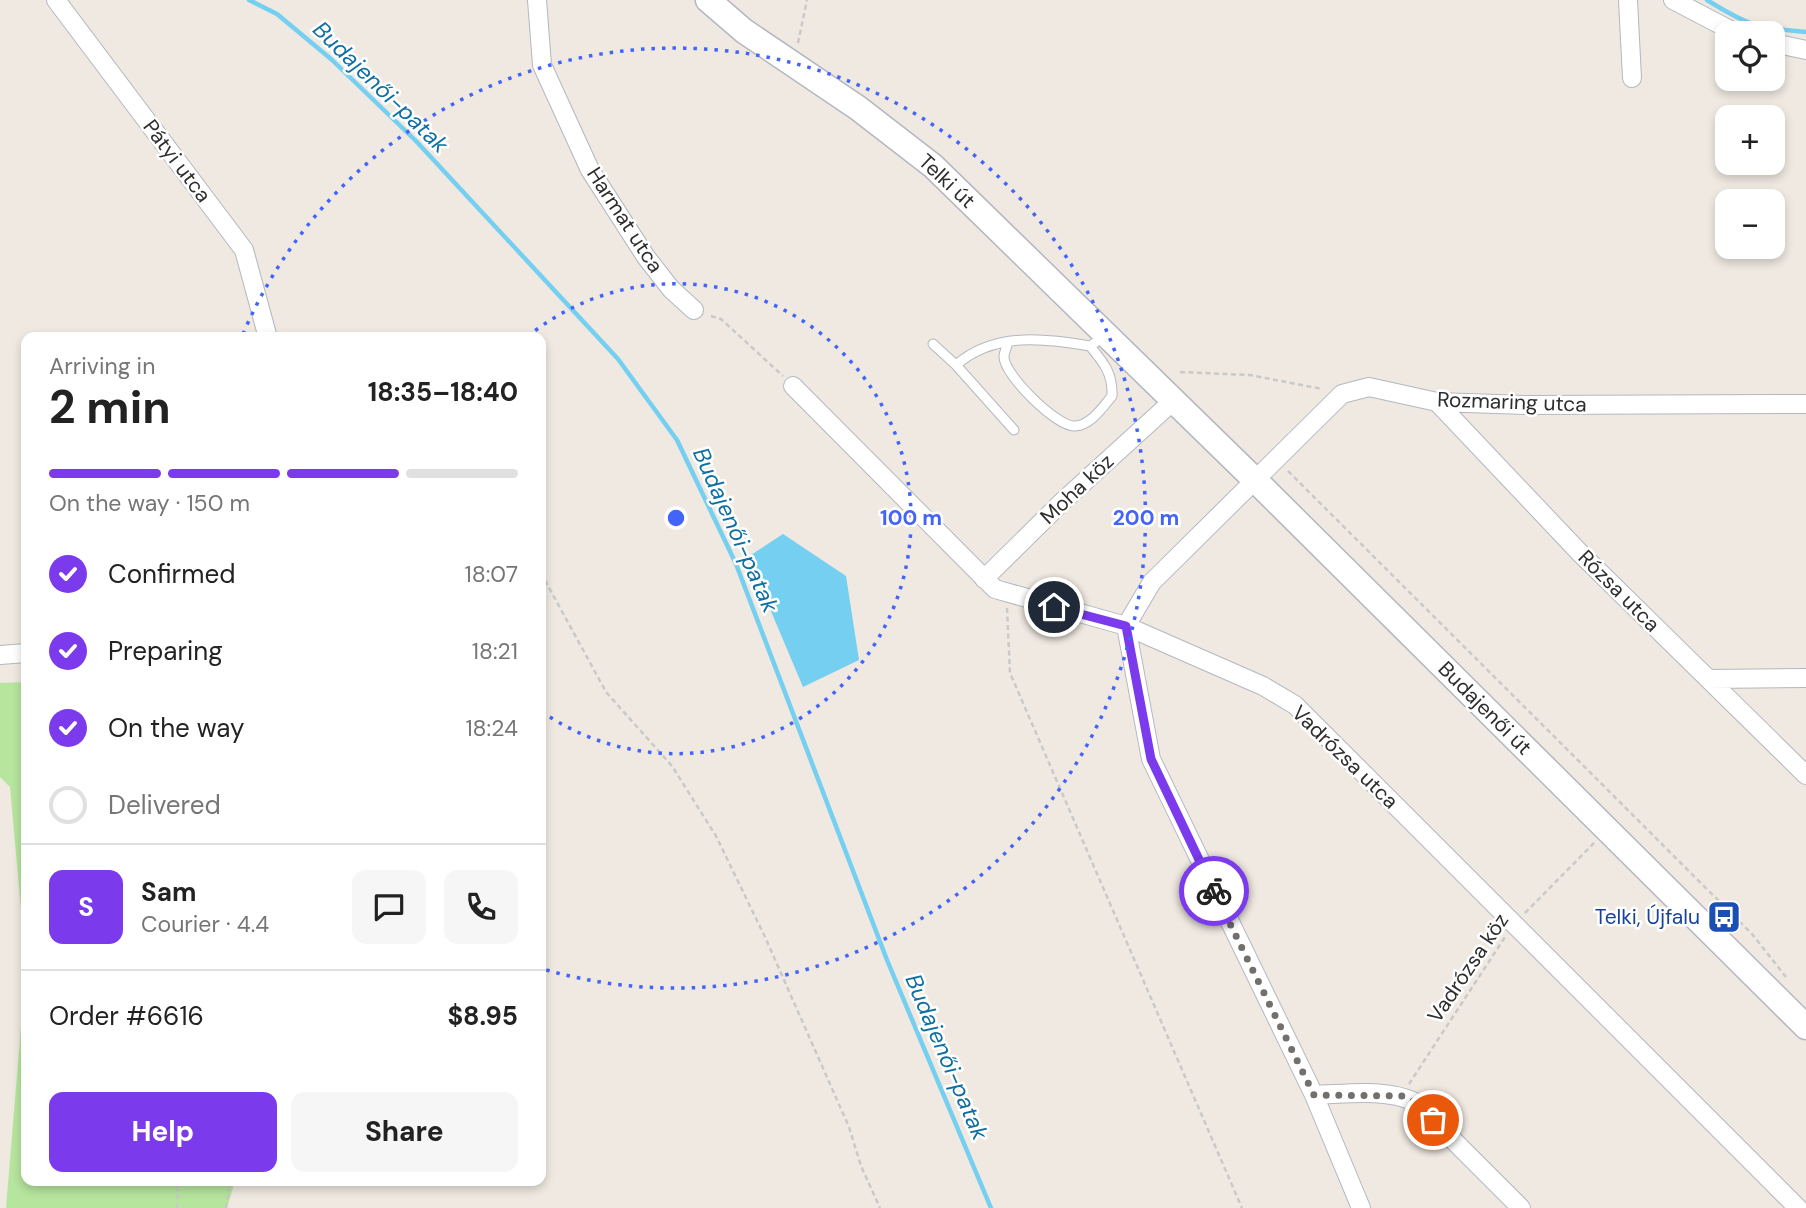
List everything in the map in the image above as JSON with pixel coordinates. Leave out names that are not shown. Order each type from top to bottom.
[{"type":"main road","name":"Telki út","points":[[708,0],[744,31],[858,108],[923,159],[1098,340],[1168,396]]},
{"type":"main road","name":"Budajenői út","points":[[1168,396],[1806,1027]]},
{"type":"street","name":"Pátyi utca","points":[[56,0],[244,250],[266,332]]},
{"type":"street","name":"Harmat utca","points":[[537,0],[542,65],[590,170],[646,257],[671,289],[694,310]]},
{"type":"street","points":[[1628,0],[1632,78]]},
{"type":"street","points":[[1674,0],[1692,13],[1715,23]]},
{"type":"street","points":[[1785,46],[1806,50]]},
{"type":"street","name":"Vadrózsa utca","points":[[793,386],[984,579],[1006,594],[1126,626],[1263,686],[1296,705],[1798,1208]]},
{"type":"street","name":"Rozmaring utca","points":[[1342,394],[1369,387],[1437,402],[1526,405],[1806,404]]},
{"type":"street","points":[[1342,394],[1152,582],[1126,626],[1151,759],[1314,1095],[1362,1208]]},
{"type":"street","name":"Moha köz","points":[[984,579],[1168,396]]},
{"type":"street","name":"Rózsa utca","points":[[1437,402],[1580,553],[1806,775]]},
{"type":"street","points":[[0,655],[21,653]]},
{"type":"street","points":[[1708,679],[1806,678]]},
{"type":"street","points":[[1314,1095],[1402,1096],[1415,1102],[1521,1208]]},
{"type":"lane","points":[[956,365],[968,355],[1008,342],[1045,338],[1098,340],[1108,368],[1112,396],[1088,423],[1073,427],[1057,422],[1009,372],[1004,358],[1008,342]]},
{"type":"lane","points":[[933,344],[956,365],[1014,430]]},
{"type":"path","points":[[797,47],[807,0]]},
{"type":"path","points":[[694,310],[721,319],[793,386]]},
{"type":"path","points":[[1180,372],[1251,375],[1300,383],[1342,394]]},
{"type":"path","points":[[1272,461],[1286,470],[1325,506],[1678,864],[1752,934],[1787,978]]},
{"type":"path","points":[[546,582],[606,692],[672,766],[716,836],[832,1089],[880,1208]]},
{"type":"path","points":[[1006,594],[1010,673],[1242,1208]]},
{"type":"path","name":"Vadrózsa köz","points":[[1402,1096],[1513,925],[1601,836]]},
{"type":"path","points":[[177,1208],[178,1186]]},
{"type":"path","points":[[226,1208],[229,1186]]},
{"type":"green space","points":[[21,682],[21,910],[10,787],[0,777],[0,683]]},
{"type":"green space","points":[[21,1026],[21,1186],[234,1186],[227,1208],[6,1208]]},
{"type":"water","points":[[783,534],[846,576],[859,660],[803,687],[748,557]]},
{"type":"waterway","name":"Budajenői-patak","points":[[249,0],[277,14],[331,59],[416,141],[618,359],[677,440],[736,564],[887,960],[991,1208]]},
{"type":"waterway","points":[[1707,0],[1754,24],[1806,32]]},
{"type":"way so far","points":[[1214,891],[1314,1095],[1378,1093],[1402,1096],[1415,1102],[1433,1120]]},
{"type":"place","name":"Telki, Újfalu","points":[[1724,917]]},
{"type":"route","points":[[1054,607],[1126,626],[1151,759],[1214,891]]}]
